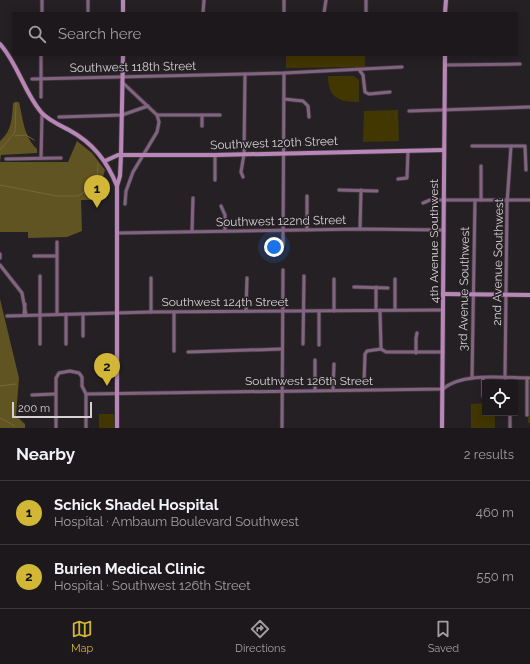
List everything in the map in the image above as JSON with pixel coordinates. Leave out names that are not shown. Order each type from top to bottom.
[{"type":"street","points":[[42,0],[42,12]]},
{"type":"street","points":[[88,0],[88,12]]},
{"type":"street","points":[[123,0],[123,12]]},
{"type":"street","points":[[203,12],[204,0]]},
{"type":"street","points":[[284,0],[284,12]]},
{"type":"street","points":[[324,12],[326,0]]},
{"type":"street","points":[[366,0],[366,12]]},
{"type":"street","points":[[445,12],[446,0]]},
{"type":"street","points":[[0,44],[14,63],[32,99],[42,113],[86,140],[105,161],[117,186]]},
{"type":"street","points":[[41,56],[41,97]]},
{"type":"street","points":[[118,428],[117,186],[120,176],[121,155],[123,56]]},
{"type":"street","name":"4th Avenue Southwest","points":[[442,428],[445,56]]},
{"type":"street","points":[[445,64],[520,64]]},
{"type":"street","name":"Southwest 118th Street","points":[[32,79],[122,80],[402,68]]},
{"type":"street","points":[[360,71],[363,75],[364,92],[369,94],[390,92]]},
{"type":"street","points":[[284,73],[284,244]]},
{"type":"street","points":[[243,177],[241,172],[244,154],[245,74]]},
{"type":"street","points":[[122,80],[157,115],[159,122],[157,132],[142,155],[130,179],[125,204]]},
{"type":"street","points":[[284,99],[303,101],[308,106],[309,117]]},
{"type":"street","points":[[59,117],[122,115],[148,106]]},
{"type":"street","points":[[408,110],[530,107]]},
{"type":"street","points":[[42,113],[42,158]]},
{"type":"street","points":[[157,115],[220,115]]},
{"type":"street","points":[[202,115],[202,126]]},
{"type":"street","points":[[472,146],[525,146],[526,170]]},
{"type":"street","name":"2nd Avenue Southwest","points":[[505,378],[508,200],[511,146]]},
{"type":"street","name":"Southwest 120th Street","points":[[105,161],[121,155],[215,155],[444,150]]},
{"type":"street","points":[[398,178],[407,178],[408,151]]},
{"type":"street","points":[[215,155],[215,180]]},
{"type":"street","points":[[6,159],[61,158]]},
{"type":"street","points":[[480,200],[481,166]]},
{"type":"street","points":[[339,190],[377,191]]},
{"type":"street","points":[[360,229],[361,190]]},
{"type":"street","points":[[307,196],[307,230]]},
{"type":"street","points":[[192,231],[193,198]]},
{"type":"street","points":[[423,203],[430,200],[530,200]]},
{"type":"street","name":"3rd Avenue Southwest","points":[[472,378],[474,200]]},
{"type":"street","points":[[221,206],[225,215],[225,231]]},
{"type":"street","name":"Southwest 122nd Street","points":[[118,233],[360,229],[444,230]]},
{"type":"street","points":[[57,314],[57,243],[62,245]]},
{"type":"street","points":[[34,256],[57,256]]},
{"type":"street","points":[[0,265],[21,290],[25,316]]},
{"type":"street","points":[[282,428],[283,270]]},
{"type":"street","points":[[40,276],[40,344]]},
{"type":"street","points":[[303,344],[304,276]]},
{"type":"street","points":[[151,278],[151,312]]},
{"type":"street","points":[[246,311],[248,278]]},
{"type":"street","points":[[334,279],[334,311]]},
{"type":"street","points":[[395,279],[395,310]]},
{"type":"street","points":[[354,287],[388,288]]},
{"type":"street","points":[[376,287],[381,349],[386,352],[443,352]]},
{"type":"street","points":[[443,294],[530,295]]},
{"type":"street","name":"Southwest 124th Street","points":[[7,316],[151,312],[443,310]]},
{"type":"street","points":[[319,311],[319,345]]},
{"type":"street","points":[[174,312],[174,351]]},
{"type":"street","points":[[66,314],[66,344]]},
{"type":"street","points":[[83,314],[83,336]]},
{"type":"street","points":[[416,353],[416,338],[418,333]]},
{"type":"street","points":[[188,352],[282,349]]},
{"type":"street","name":"Southwest 126th Street","points":[[364,383],[365,354],[367,351],[381,349]]},
{"type":"street","points":[[315,360],[315,390]]},
{"type":"street","points":[[333,390],[334,364]]},
{"type":"street","points":[[56,428],[55,394],[57,376],[61,372],[67,371],[80,374],[86,394],[86,428]]},
{"type":"street","name":"Southwest 126th Street","points":[[86,394],[282,390],[442,389],[451,384],[472,378],[529,378]]},
{"type":"street","points":[[527,415],[529,378]]},
{"type":"street","points":[[32,395],[55,394]]},
{"type":"street","points":[[510,416],[510,428]]},
{"type":"shaded area","points":[[286,56],[365,56],[365,67],[286,68]]},
{"type":"shaded area","points":[[328,76],[354,76],[359,80],[359,102],[340,100],[336,97],[330,89]]},
{"type":"shaded area","points":[[19,102],[29,139],[37,149],[37,153],[1,155],[0,162],[0,141],[9,129],[12,119],[13,103]]},
{"type":"shaded area","points":[[398,110],[399,141],[363,142],[364,111]]},
{"type":"shaded area","points":[[77,141],[92,153],[105,170],[97,196],[92,200],[81,200],[82,231],[67,237],[28,238],[28,232],[0,232],[0,162],[68,162]]},
{"type":"shaded area","points":[[0,299],[19,378],[16,416],[25,424],[25,428],[0,428]]},
{"type":"shaded area","points":[[528,381],[530,381],[530,423],[528,423]]},
{"type":"shaded area","points":[[482,403],[482,416],[495,416],[495,428],[471,428],[471,404]]},
{"type":"shaded area","points":[[99,414],[114,414],[114,428],[99,428]]},
{"type":"waterway","points":[[0,150],[15,132],[16,102]]},
{"type":"waterway","points":[[14,136],[26,135],[34,140]]},
{"type":"waterway","points":[[0,185],[57,196],[78,196],[84,192],[97,178],[98,163]]},
{"type":"waterway","points":[[0,386],[16,384]]},
{"type":"waterway","points":[[0,418],[15,426]]},
{"type":"place","name":"Schick Shadel Hospital","points":[[97,208]]},
{"type":"place","name":"Burien Medical Clinic","points":[[107,386]]}]
